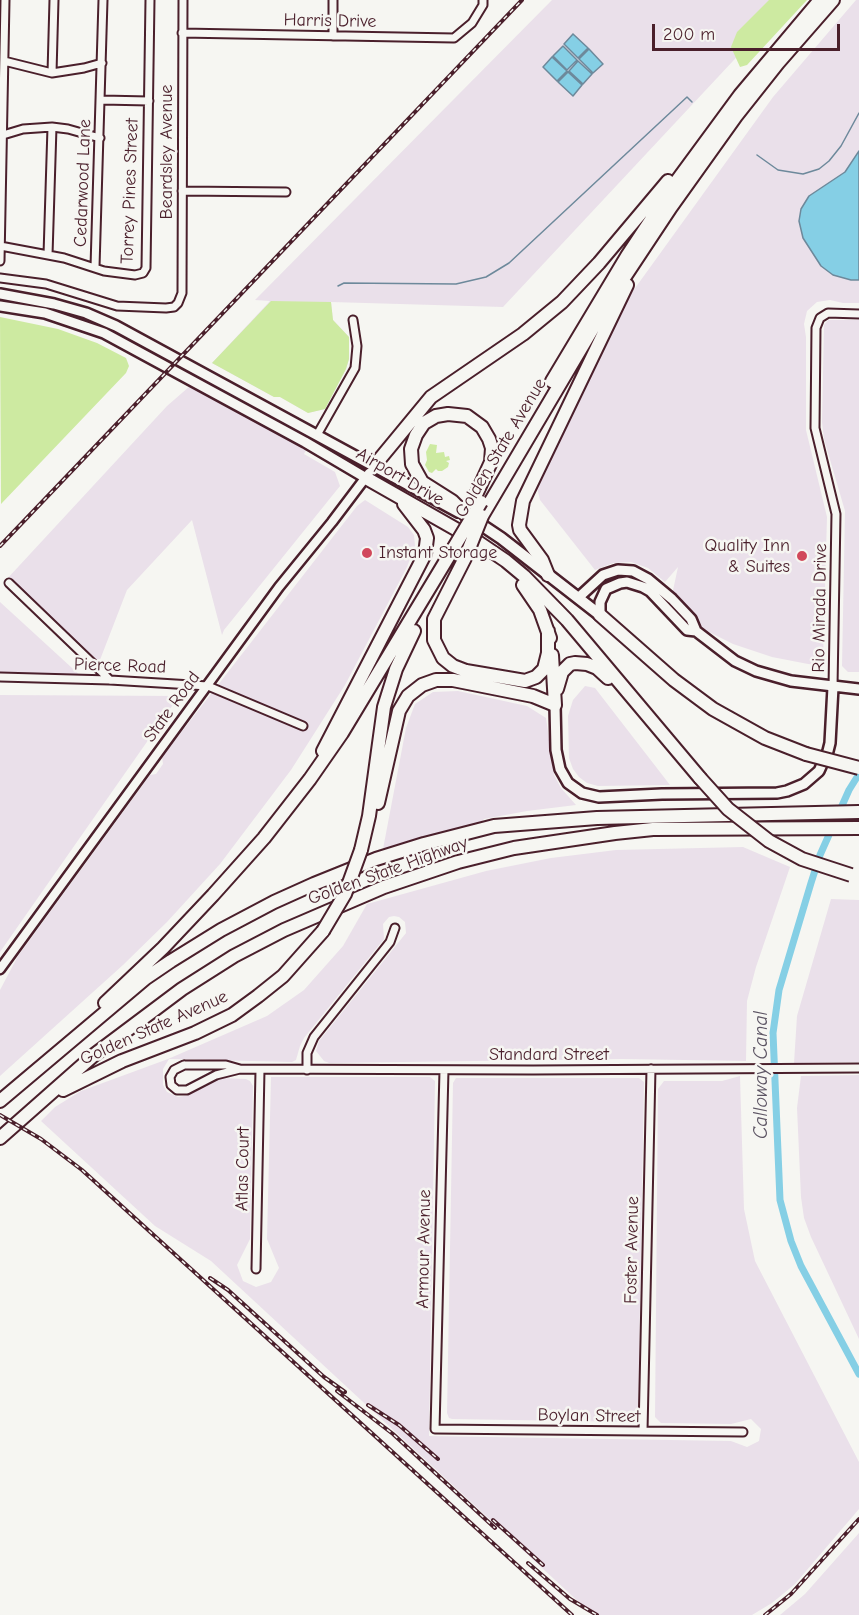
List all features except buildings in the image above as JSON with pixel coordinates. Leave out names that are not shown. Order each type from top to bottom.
[{"type":"highway","name":"Golden State Avenue","points":[[48,1097],[122,1061],[195,1033],[231,1014],[283,976],[323,931],[342,900],[362,850],[369,816],[381,721],[391,682],[413,632],[481,506],[632,248],[713,131],[767,61],[820,0]]},
{"type":"highway","name":"Golden State Avenue","points":[[481,506],[655,231],[736,116],[833,0]]},
{"type":"highway","points":[[374,466],[431,397],[523,334],[578,286],[713,131]]},
{"type":"highway","points":[[548,575],[542,560],[520,530],[523,501],[655,231]]},
{"type":"highway","points":[[468,517],[452,501],[422,482],[412,464],[411,448],[424,423],[436,416],[448,414],[467,416],[482,427],[492,448],[481,506]]},
{"type":"highway","name":"Airport Drive","points":[[366,478],[462,532],[524,576],[567,620],[728,809],[769,841],[802,859],[855,876]]},
{"type":"highway","points":[[310,779],[331,732],[428,547],[424,530],[399,498]]},
{"type":"highway","name":"Golden State Avenue","points":[[28,1076],[146,965],[213,896],[264,838],[342,733],[459,550]]},
{"type":"highway","points":[[459,550],[434,619],[434,640],[443,658],[453,666],[466,671],[525,681],[536,677],[544,669],[549,653],[548,632]]},
{"type":"highway","points":[[496,555],[536,601],[548,632],[555,705]]},
{"type":"highway","name":"Airport Drive","points":[[600,615],[674,680],[713,709],[765,738],[806,754],[859,768]]},
{"type":"highway","points":[[555,705],[558,682],[562,672],[570,664],[580,663],[601,671],[648,717]]},
{"type":"highway","points":[[362,850],[373,824],[399,711],[405,700],[416,689],[436,680],[453,680],[533,696],[555,705]]},
{"type":"highway","name":"Golden State Highway","points":[[0,1101],[146,978],[196,945],[274,902],[376,859],[494,826],[597,818],[859,812]]},
{"type":"highway","name":"Golden State Highway","points":[[0,1138],[94,1055],[182,989],[245,950],[363,895],[458,862],[514,848],[615,832],[653,829],[859,828]]},
{"type":"main road","name":"Airport Drive","points":[[0,294],[54,304],[109,322],[492,531],[600,615]]},
{"type":"main road","name":"Airport Drive","points":[[0,306],[55,316],[104,333],[171,368],[366,478]]},
{"type":"main road","points":[[578,598],[603,575],[618,570],[633,571],[648,579],[672,599],[691,619],[696,631],[721,652],[756,671],[791,681],[859,689]]},
{"type":"main road","points":[[600,615],[600,602],[606,589],[627,582],[650,591],[687,630],[696,631]]},
{"type":"main road","points":[[555,705],[556,750],[560,769],[568,783],[582,793],[599,797],[777,793],[796,788],[819,771],[830,743],[832,687]]},
{"type":"street","points":[[0,261],[4,61],[2,47],[5,0]]},
{"type":"street","points":[[52,73],[54,0]]},
{"type":"street","name":"Cedarwood Lane","points":[[95,267],[102,100],[103,0]]},
{"type":"street","name":"Torrey Pines Street","points":[[1,246],[48,255],[104,271],[135,276],[146,268],[150,0]]},
{"type":"street","name":"Beardsley Avenue","points":[[0,278],[46,284],[117,306],[166,308],[174,307],[178,303],[182,293],[183,0]]},
{"type":"street","points":[[333,0],[333,36]]},
{"type":"street","name":"Harris Drive","points":[[182,33],[454,38],[472,22],[483,5],[483,0]]},
{"type":"street","points":[[4,61],[52,73],[102,63]]},
{"type":"street","points":[[102,100],[149,101]]},
{"type":"street","points":[[3,135],[23,129],[52,127],[100,138]]},
{"type":"street","points":[[48,255],[52,127]]},
{"type":"street","points":[[182,191],[286,192]]},
{"type":"street","name":"Rio Mirada Drive","points":[[832,687],[836,514],[814,428],[816,328],[820,318],[828,313],[859,314]]},
{"type":"street","points":[[317,435],[355,368],[357,346],[353,320]]},
{"type":"street","name":"State Road","points":[[0,969],[279,587],[374,466]]},
{"type":"street","points":[[9,583],[110,680]]},
{"type":"street","name":"Pierce Road","points":[[0,677],[208,686],[303,726]]},
{"type":"street","points":[[307,1070],[307,1053],[314,1037],[390,942],[395,928]]},
{"type":"street","name":"Standard Street","points":[[240,1069],[216,1076],[182,1091],[173,1088],[170,1081],[174,1070],[184,1065],[226,1065],[240,1069],[260,1070],[859,1068]]},
{"type":"street","name":"Foster Avenue","points":[[643,1431],[651,1069]]},
{"type":"street","name":"Atlas Court","points":[[256,1269],[260,1070]]},
{"type":"street","name":"Armour Avenue","points":[[435,1429],[444,1070]]},
{"type":"street","name":"Boylan Street","points":[[435,1429],[743,1432]]},
{"type":"shaded area","points":[[552,0],[790,0],[503,307],[331,302],[333,320],[349,337],[349,359],[325,409],[308,413],[212,363],[270,301],[255,300]]},
{"type":"shaded area","points":[[856,0],[859,0],[859,303],[830,300],[817,302],[807,311],[804,324],[806,430],[827,517],[823,660],[819,665],[772,657],[733,644],[677,614],[680,600],[672,595],[678,567],[665,582],[648,568],[631,562],[613,563],[595,570],[540,500],[535,479],[620,309],[773,97]]},
{"type":"shaded area","points":[[828,320],[859,320],[859,672],[848,672],[842,666],[845,511],[824,439],[822,422],[824,325]]},
{"type":"shaded area","points":[[190,386],[306,450],[304,454],[335,472],[340,486],[222,635],[192,520],[127,590],[98,665],[6,580],[167,406]]},
{"type":"shaded area","points":[[365,500],[408,527],[414,535],[415,546],[407,567],[345,685],[291,770],[220,864],[167,922],[123,965],[0,1076],[0,990],[18,956],[150,775],[156,774],[163,764],[162,757],[357,506]]},
{"type":"shaded area","points":[[0,602],[83,678],[0,678]]},
{"type":"shaded area","points":[[585,686],[595,688],[670,785],[598,786],[587,783],[579,777],[569,758],[568,716],[573,700]]},
{"type":"shaded area","points":[[458,691],[527,706],[546,718],[554,775],[561,788],[576,805],[484,819],[478,825],[430,835],[383,849],[406,728],[415,704],[433,692]]},
{"type":"shaded area","points":[[0,695],[179,696],[0,952]]},
{"type":"shaded area","points":[[743,847],[790,867],[756,967],[747,1001],[746,1061],[622,1059],[329,1063],[324,1061],[316,1051],[319,1041],[406,933],[405,922],[394,916],[389,917],[383,924],[384,939],[304,1038],[296,1060],[292,1062],[169,1059],[163,1069],[163,1085],[167,1092],[178,1097],[189,1095],[221,1078],[246,1079],[253,1086],[250,1239],[237,1265],[243,1281],[256,1287],[271,1282],[279,1268],[267,1239],[271,1077],[430,1077],[435,1081],[429,1436],[731,1441],[747,1447],[759,1441],[761,1429],[751,1419],[731,1424],[661,1423],[655,1417],[658,1089],[664,1081],[722,1081],[740,1076],[744,1209],[755,1261],[859,1462],[859,1509],[795,1584],[772,1603],[752,1615],[596,1615],[590,1613],[211,1261],[155,1226],[41,1121],[55,1107],[81,1091],[168,1059],[267,1016],[304,990],[343,946],[367,904],[486,871],[551,858],[616,850]]},
{"type":"shaded area","points":[[831,899],[859,900],[859,1062],[794,1063],[797,1016]]},
{"type":"shaded area","points":[[859,1075],[859,1339],[804,1218],[797,1108],[801,1076]]},
{"type":"shaded area","points":[[456,1078],[639,1078],[644,1082],[638,1417],[634,1422],[449,1418],[447,1413],[453,1083]]},
{"type":"shaded area","points":[[859,1533],[859,1615],[780,1615],[805,1594]]},
{"type":"green space","points":[[769,0],[807,0],[747,65],[740,67],[731,47],[737,32]]},
{"type":"green space","points":[[271,301],[331,302],[333,320],[349,337],[349,359],[346,369],[325,409],[308,413],[212,363]]},
{"type":"green space","points":[[0,317],[58,329],[97,343],[126,358],[129,366],[126,373],[1,504]]},
{"type":"green space","points":[[430,444],[437,445],[436,453],[444,452],[445,457],[449,456],[450,460],[446,461],[449,463],[448,467],[442,471],[436,469],[432,473],[429,472],[425,465],[426,452]]},
{"type":"water","points":[[573,34],[588,48],[578,58],[564,44]]},
{"type":"water","points":[[563,46],[577,60],[567,70],[553,56]]},
{"type":"water","points":[[589,49],[603,64],[593,73],[579,59]]},
{"type":"water","points":[[552,57],[567,71],[557,81],[543,67]]},
{"type":"water","points":[[578,61],[592,74],[583,84],[569,71]]},
{"type":"water","points":[[568,72],[582,85],[573,96],[558,82]]},
{"type":"water","points":[[859,151],[859,280],[851,280],[833,275],[821,266],[803,238],[799,221],[801,209],[809,196],[845,172]]},
{"type":"waterway","points":[[338,286],[344,283],[456,284],[486,277],[509,263],[687,97],[692,102]]},
{"type":"waterway","points":[[757,155],[778,170],[803,174],[819,169],[841,146],[859,113]]},
{"type":"waterway","name":"Calloway Canal","points":[[859,774],[849,790],[820,855],[779,990],[773,1033],[780,1200],[791,1241],[801,1266],[859,1374]]},
{"type":"railway","points":[[0,546],[522,0]]},
{"type":"railway","points":[[0,1115],[41,1139],[82,1170],[572,1615]]},
{"type":"railway","points":[[210,1278],[228,1290],[324,1377],[345,1392]]},
{"type":"railway","points":[[337,1391],[393,1434],[495,1528]]},
{"type":"railway","points":[[368,1405],[399,1425],[438,1459]]},
{"type":"railway","points":[[765,1615],[791,1594],[859,1519]]},
{"type":"railway","points":[[493,1520],[543,1565]]},
{"type":"railway","points":[[528,1563],[570,1599],[597,1615]]},
{"type":"place","name":"Instant Storage","points":[[367,553]]},
{"type":"place","name":"Quality Inn & Suites","points":[[802,556]]}]
